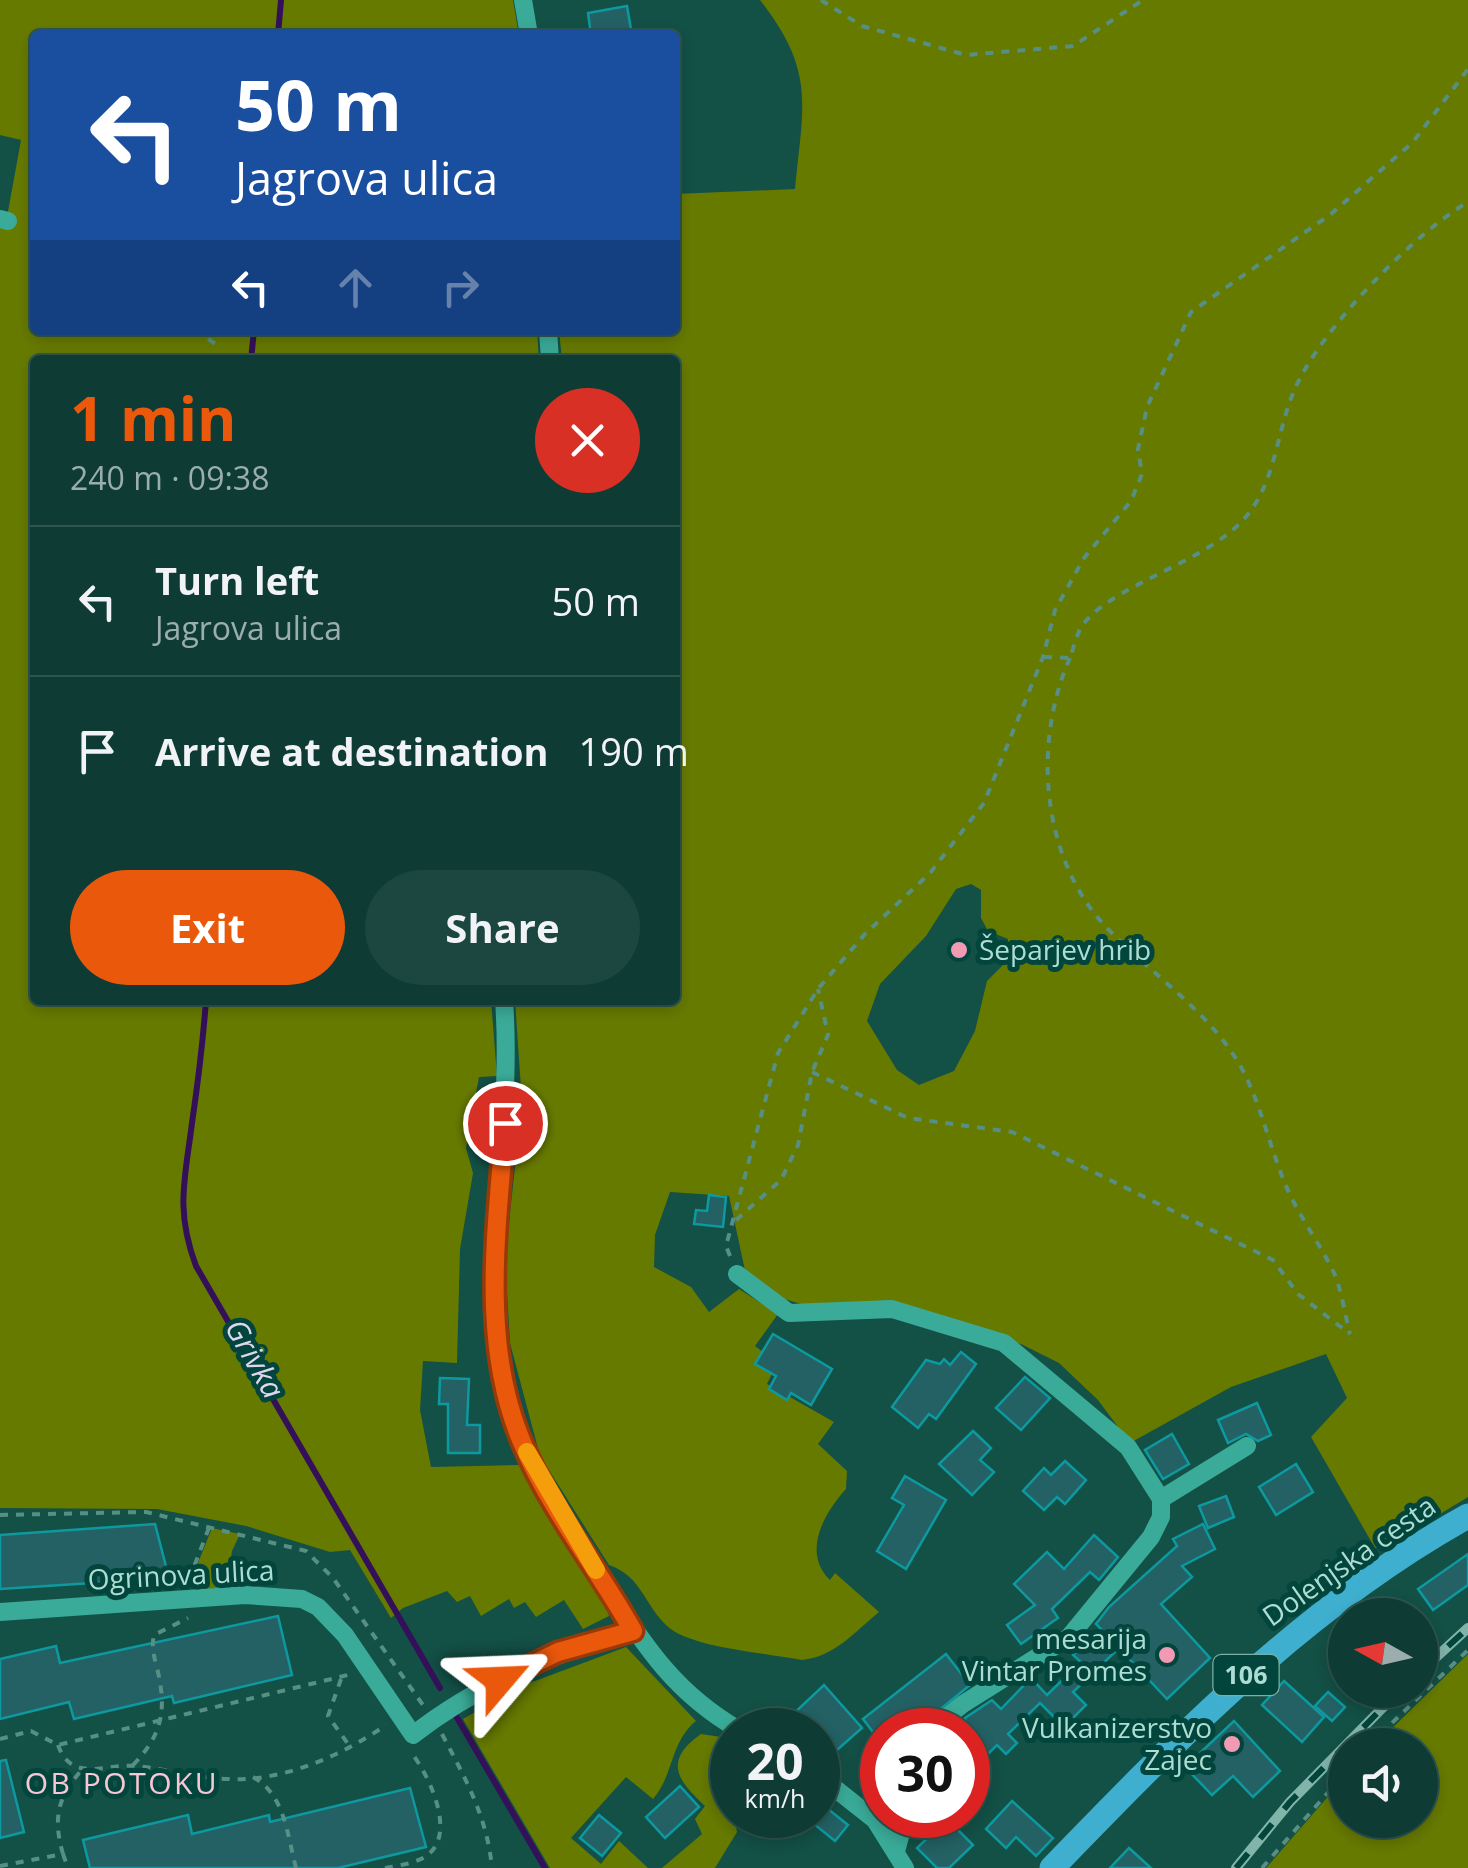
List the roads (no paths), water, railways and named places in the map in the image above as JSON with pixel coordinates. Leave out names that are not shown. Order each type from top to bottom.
[{"type":"main road","name":"Dolenjska cesta","points":[[1052,1868],[1196,1719],[1270,1653],[1352,1590],[1468,1516]]},
{"type":"street","points":[[522,0],[528,30]]},
{"type":"street","points":[[504,1005],[505,1123],[493,1276],[508,1394],[524,1449],[633,1631],[694,1703],[710,1713]]},
{"type":"street","points":[[738,1274],[789,1313],[892,1309],[1004,1343],[1128,1446],[1161,1499],[1161,1517],[1151,1537],[1069,1638],[958,1708]]},
{"type":"street","points":[[1161,1499],[1247,1446]]},
{"type":"street","name":"Ogrinova ulica","points":[[0,1612],[275,1594],[302,1598],[329,1618],[413,1735],[471,1694],[558,1652],[633,1631]]},
{"type":"street","points":[[840,1792],[875,1820],[900,1860]]},
{"type":"waterway","name":"Grivka","points":[[278,30],[281,0]]},
{"type":"waterway","name":"Grivka","points":[[252,355],[254,335]]},
{"type":"waterway","name":"Grivka","points":[[206,1005],[184,1194],[186,1228],[196,1266],[440,1688]]},
{"type":"waterway","name":"Grivka","points":[[456,1716],[545,1868]]},
{"type":"railway","points":[[1438,1656],[1468,1628]]},
{"type":"railway","points":[[1236,1868],[1290,1802],[1382,1708]]},
{"type":"place","name":"Šeparjev hrib","points":[[959,950]]},
{"type":"place","name":"mesarija Vintar Promes","points":[[1167,1655]]},
{"type":"place","name":"Vulkanizerstvo Zajec","points":[[1232,1744]]},
{"type":"district","name":"OB POTOKU","points":[[122,1784]]}]
